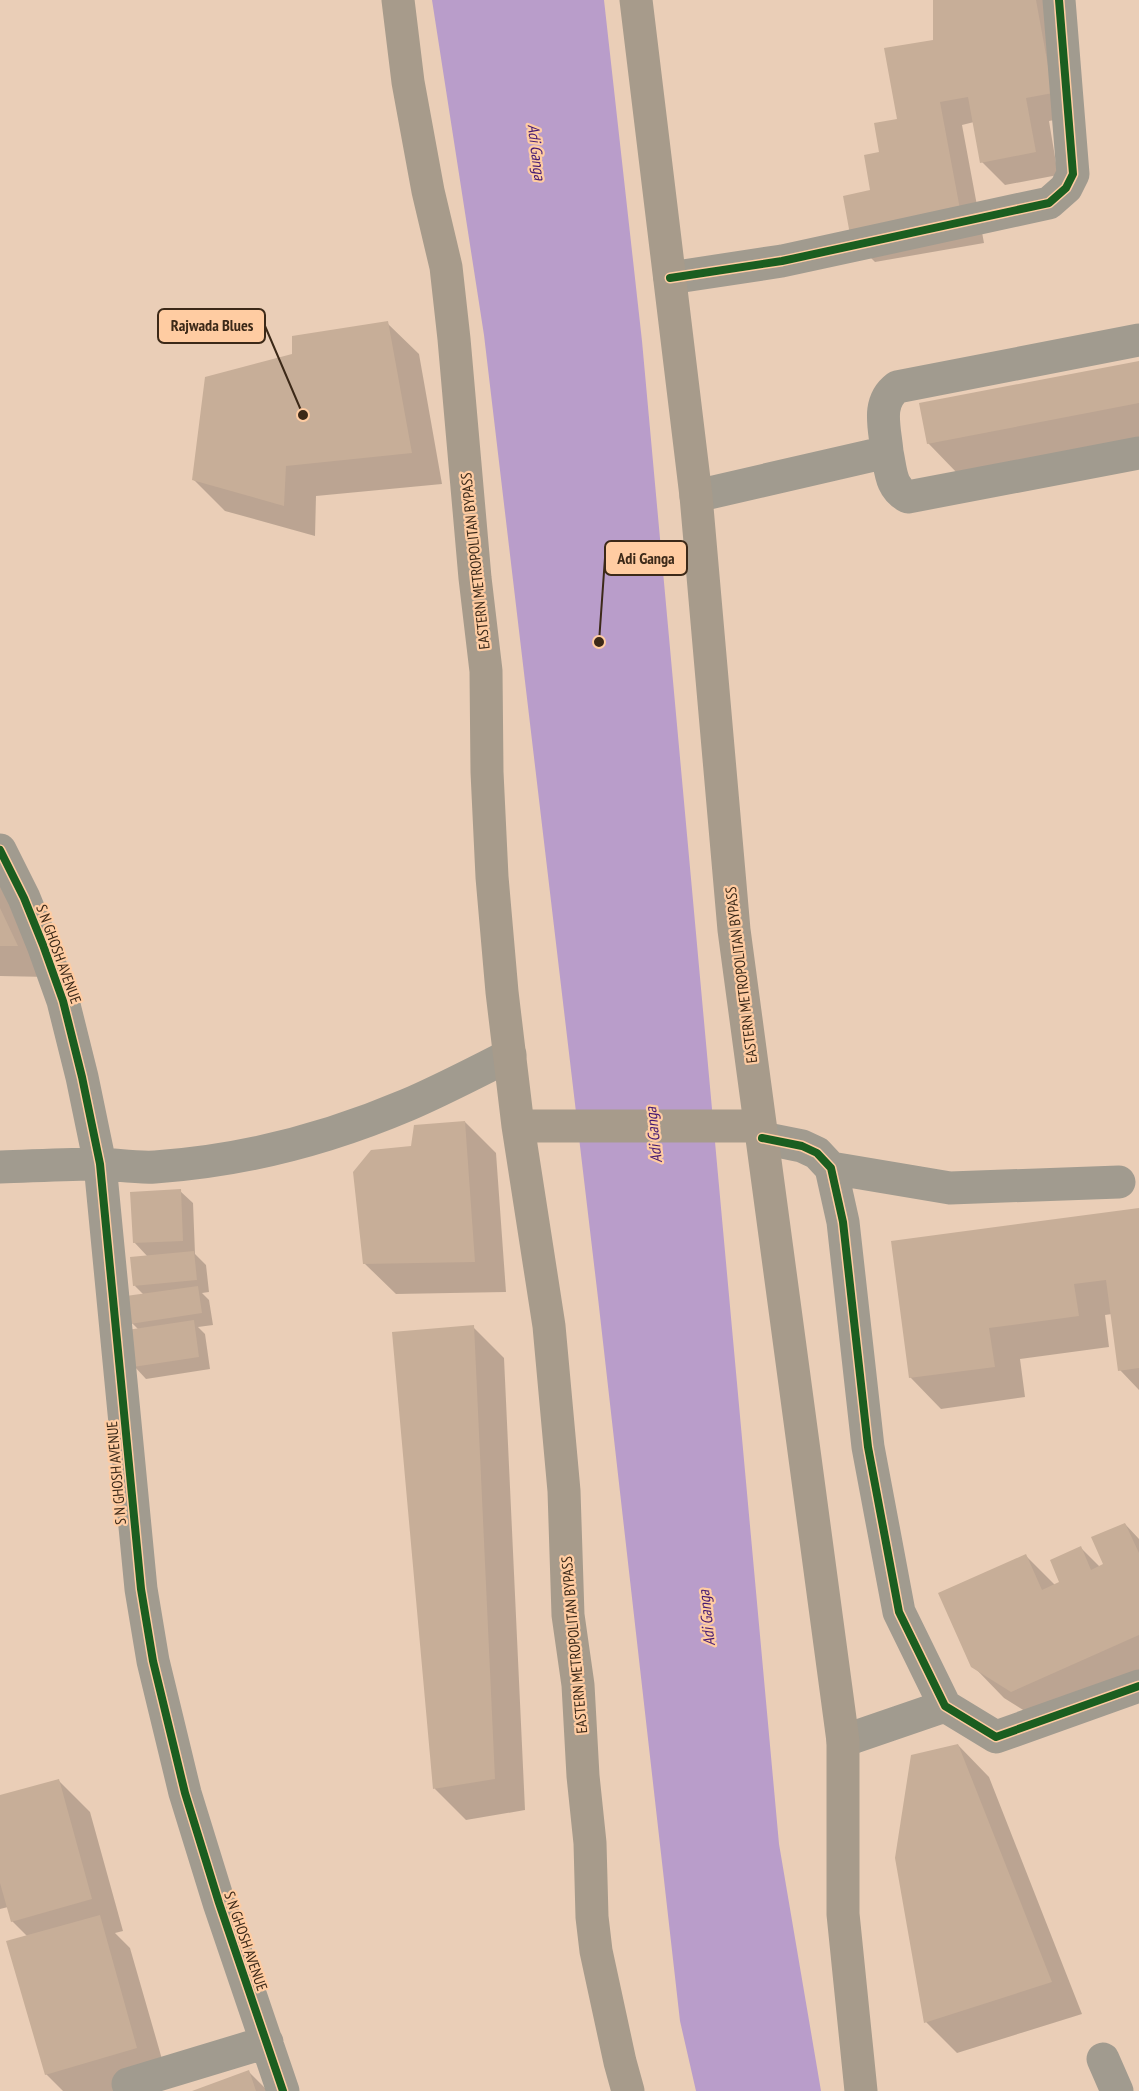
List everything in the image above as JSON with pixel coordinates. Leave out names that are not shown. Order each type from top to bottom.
[{"type":"main road","name":"EASTERN METROPOLITAN BYPASS","points":[[398,0],[408,82],[428,191],[446,267],[453,329],[475,578],[486,671],[487,772],[492,877],[502,992],[518,1126],[549,1326],[564,1491],[568,1615],[578,1685],[596,1951],[628,2091]]},
{"type":"main road","name":"EASTERN METROPOLITAN BYPASS","points":[[636,0],[696,496],[734,930],[843,1741],[843,1914],[861,2091]]},
{"type":"main road","points":[[518,1126],[760,1132]]},
{"type":"street","points":[[670,278],[782,261],[1049,203],[1066,188],[1073,174],[1059,0]]},
{"type":"street","points":[[1139,340],[897,387],[888,394],[883,405],[893,486],[908,497],[1139,453]]},
{"type":"street","points":[[696,496],[887,452]]},
{"type":"street","name":"S N GHOSH AVENUE","points":[[0,850],[39,936],[63,1001],[100,1164],[141,1589],[153,1661],[185,1792],[219,1903],[283,2091]]},
{"type":"street","points":[[0,1167],[100,1164],[152,1167],[195,1163],[301,1143],[408,1105],[510,1055]]},
{"type":"street","points":[[760,1132],[817,1153],[831,1168],[843,1222],[868,1447],[899,1612],[945,1706],[996,1737],[1139,1686]]},
{"type":"street","points":[[831,1168],[950,1188],[1119,1182]]},
{"type":"street","points":[[843,1741],[945,1706]]},
{"type":"street","points":[[131,2091],[128,2084],[267,2042]]},
{"type":"street","points":[[1103,2059],[1117,2091]]},
{"type":"water","points":[[432,0],[604,0],[642,341],[779,1844],[821,2091],[696,2091],[680,2021],[598,1298],[484,335]]},
{"type":"building","points":[[933,0],[1036,0],[1053,93],[1026,98],[1036,152],[980,163],[968,97],[940,102],[962,220],[851,240],[843,196],[870,190],[864,155],[879,152],[874,123],[897,119],[884,48],[933,40]]},
{"type":"building","points":[[388,321],[412,453],[286,466],[284,506],[192,480],[205,377],[292,354],[292,336]]},
{"type":"building","points":[[1139,361],[1139,403],[927,444],[919,403]]},
{"type":"building","points":[[0,908],[18,946],[0,946]]},
{"type":"building","points":[[465,1121],[475,1262],[363,1264],[353,1172],[371,1150],[411,1146],[414,1125]]},
{"type":"building","points":[[181,1189],[183,1241],[133,1243],[130,1192]]},
{"type":"building","points":[[1139,1208],[1139,1368],[1118,1371],[1106,1280],[1074,1284],[1079,1316],[989,1328],[995,1367],[909,1378],[891,1241]]},
{"type":"building","points":[[194,1251],[197,1280],[133,1286],[130,1257]]},
{"type":"building","points":[[198,1286],[202,1313],[130,1324],[126,1296]]},
{"type":"building","points":[[194,1320],[199,1357],[133,1367],[127,1330]]},
{"type":"building","points":[[474,1325],[495,1779],[433,1789],[392,1332]]},
{"type":"building","points":[[1125,1523],[1139,1553],[1139,1635],[1011,1692],[971,1667],[938,1593],[1026,1554],[1042,1590],[1059,1582],[1050,1560],[1081,1546],[1091,1570],[1103,1564],[1091,1537]]},
{"type":"building","points":[[958,1744],[1052,1982],[924,2023],[895,1858],[911,1755]]},
{"type":"building","points":[[59,1779],[92,1899],[11,1922],[0,1883],[0,1795]]},
{"type":"building","points":[[100,1915],[137,2048],[45,2075],[6,1941]]},
{"type":"building","points":[[249,2070],[256,2091],[192,2091]]},
{"type":"cycle path","points":[[670,278],[782,261],[1049,203],[1066,188],[1073,174],[1059,0]]},
{"type":"cycle path","points":[[0,850],[24,898],[63,1001],[100,1164],[141,1589],[153,1661],[185,1793],[219,1903],[283,2091]]},
{"type":"cycle path","points":[[762,1138],[802,1146],[817,1153],[831,1168],[843,1222],[868,1447],[899,1612],[945,1706],[996,1737],[1139,1686]]},
{"type":"place","name":"Rajwada Blues","points":[[303,415]]},
{"type":"place","name":"Adi Ganga","points":[[599,642]]}]
